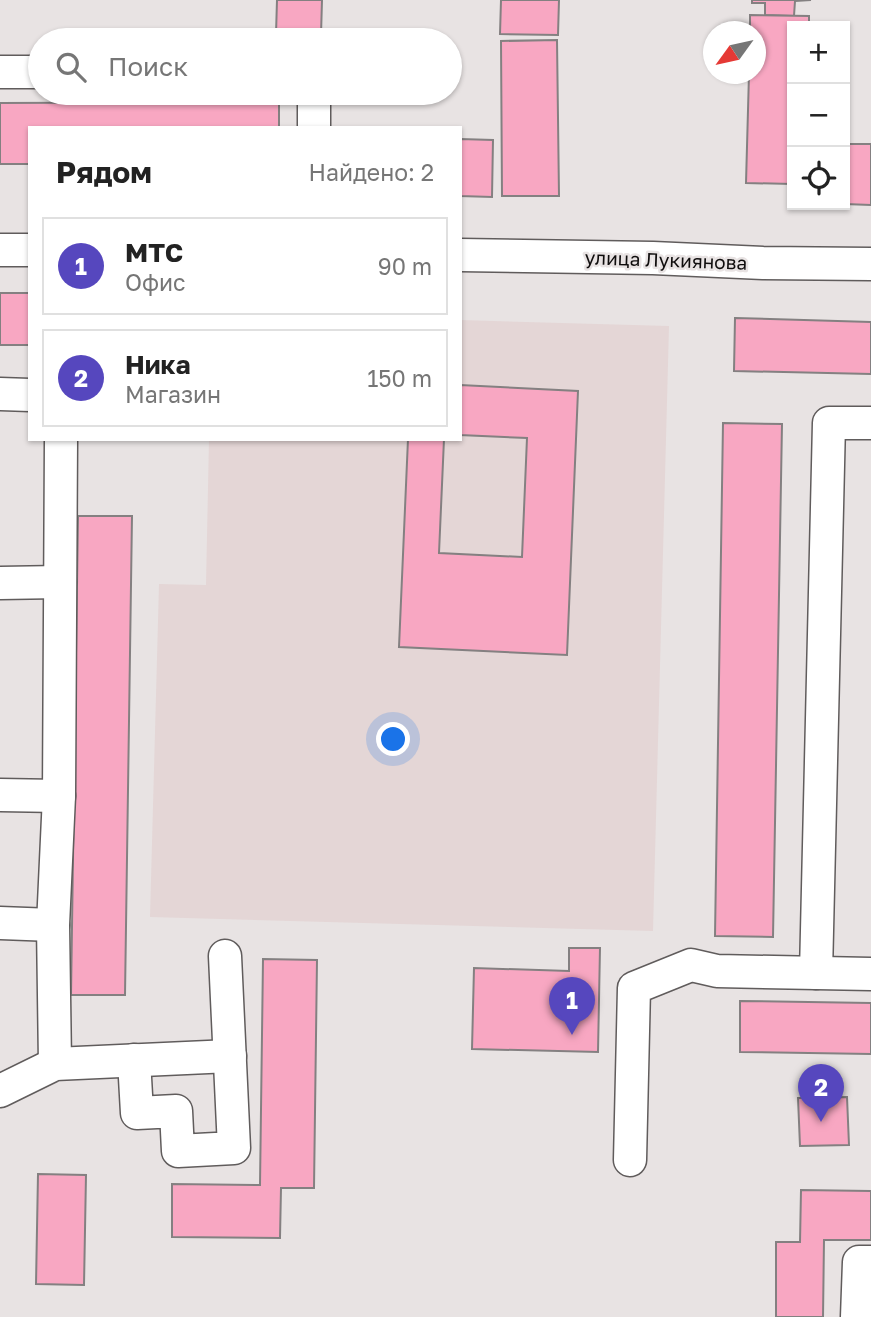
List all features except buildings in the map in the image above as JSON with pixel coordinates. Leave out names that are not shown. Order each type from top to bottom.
[{"type":"street","points":[[0,72],[28,72]]},
{"type":"street","points":[[314,105],[314,126]]},
{"type":"street","points":[[0,250],[28,250]]},
{"type":"street","name":"улица Лукиянова","points":[[462,255],[871,264]]},
{"type":"street","points":[[0,394],[28,395]]},
{"type":"street","points":[[816,973],[829,423],[871,423]]},
{"type":"street","points":[[55,1064],[53,925],[59,796],[61,441]]},
{"type":"street","points":[[0,583],[60,582]]},
{"type":"street","points":[[0,795],[59,796]]},
{"type":"street","points":[[0,923],[53,925]]},
{"type":"street","points":[[134,1060],[137,1112],[176,1111],[178,1151],[234,1148],[225,956]]},
{"type":"street","points":[[630,1160],[634,988],[691,965],[717,971],[871,974]]},
{"type":"street","points":[[0,1091],[55,1064],[230,1056]]},
{"type":"street","points":[[857,1317],[859,1262],[871,1262]]},
{"type":"shaded area","points":[[462,320],[669,326],[653,931],[150,917],[159,584],[206,585],[209,441],[462,441]]},
{"type":"place","name":"МТС","points":[[572,1035]]},
{"type":"place","name":"Ника","points":[[821,1122]]}]
